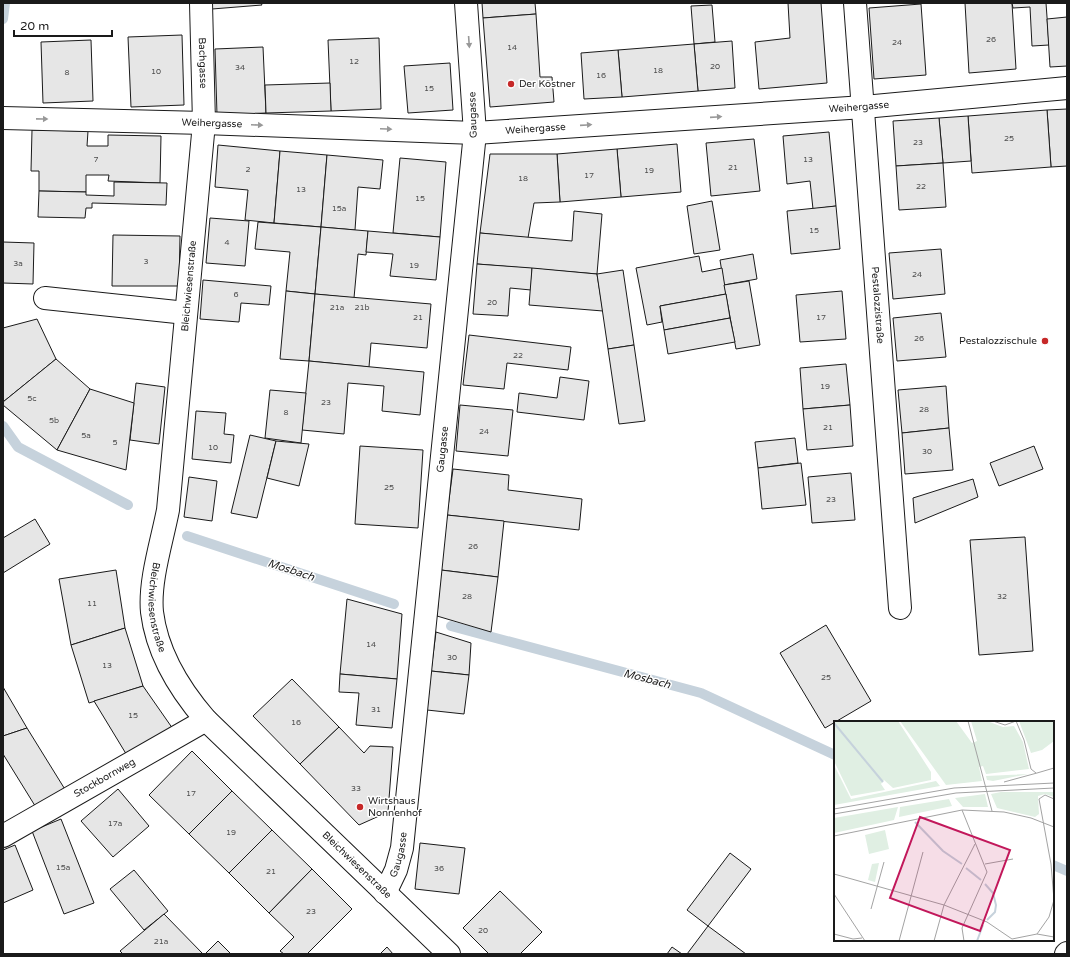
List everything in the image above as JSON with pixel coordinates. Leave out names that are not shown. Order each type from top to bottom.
[{"type":"street","name":"Bachgasse","points":[[200,3],[204,123]]},
{"type":"street","name":"Gaugasse","points":[[385,893],[396,870],[402,848],[475,133],[466,3]]},
{"type":"street","name":"Pestalozzistraße","points":[[855,3],[864,107],[900,608]]},
{"type":"street","name":"Weihergasse","points":[[3,118],[204,123],[475,133],[864,107],[1067,88]]},
{"type":"street","name":"Bleichwiesenstraße","points":[[204,123],[168,510],[155,572],[152,612],[158,640],[171,672],[187,698],[206,720],[449,954]]},
{"type":"street","points":[[46,298],[186,313]]},
{"type":"street","name":"Stockbornweg","points":[[3,836],[206,720]]},
{"type":"building","points":[[211,3],[261,3],[262,5],[212,9]]},
{"type":"building","points":[[482,3],[535,3],[536,14],[483,18]]},
{"type":"building","points":[[788,3],[821,3],[827,83],[759,89],[755,42],[790,38]]},
{"type":"building","points":[[965,3],[1012,3],[1016,69],[969,73]]},
{"type":"building","points":[[1012,3],[1046,3],[1049,45],[1032,46],[1030,7],[1013,8]]},
{"type":"building","points":[[921,4],[926,75],[874,79],[869,8]]},
{"type":"building","points":[[712,5],[715,42],[694,44],[691,6]]},
{"type":"building","points":[[536,14],[540,77],[552,77],[554,102],[490,107],[483,18]]},
{"type":"building","points":[[1067,17],[1067,66],[1050,67],[1047,19]]},
{"type":"building","points":[[182,35],[184,105],[131,107],[128,37]]},
{"type":"building","points":[[379,38],[381,109],[331,111],[328,40]]},
{"type":"building","points":[[91,40],[93,101],[43,103],[41,42]]},
{"type":"building","points":[[732,41],[735,88],[698,91],[694,44]]},
{"type":"building","points":[[694,44],[698,91],[622,97],[618,50]]},
{"type":"building","points":[[263,47],[266,113],[217,115],[215,49]]},
{"type":"building","points":[[618,50],[622,97],[584,99],[581,53]]},
{"type":"building","points":[[450,63],[453,110],[408,113],[404,66]]},
{"type":"building","points":[[330,83],[331,111],[266,113],[265,85]]},
{"type":"building","points":[[1067,109],[1067,166],[1051,167],[1047,110]]},
{"type":"building","points":[[1047,110],[1051,167],[972,173],[968,116]]},
{"type":"building","points":[[968,116],[971,161],[943,163],[939,118]]},
{"type":"building","points":[[939,118],[943,163],[896,166],[893,121]]},
{"type":"building","points":[[32,130],[88,131],[87,146],[108,146],[108,135],[161,136],[160,183],[108,181],[109,175],[86,175],[86,192],[39,191],[39,171],[31,171]]},
{"type":"building","points":[[829,132],[836,206],[813,209],[810,181],[787,184],[783,136]]},
{"type":"building","points":[[754,139],[760,191],[711,196],[706,143]]},
{"type":"building","points":[[677,144],[681,192],[621,197],[617,149]]},
{"type":"building","points":[[218,145],[280,151],[274,223],[245,220],[248,190],[215,187]]},
{"type":"building","points":[[617,149],[621,197],[560,202],[557,154]]},
{"type":"building","points":[[280,151],[327,155],[321,227],[274,223]]},
{"type":"building","points":[[490,154],[557,154],[560,202],[534,203],[528,238],[480,233]]},
{"type":"building","points":[[327,155],[383,160],[380,189],[358,187],[355,230],[321,227]]},
{"type":"building","points":[[400,158],[446,162],[440,237],[393,233]]},
{"type":"building","points":[[943,163],[946,207],[899,210],[896,166]]},
{"type":"building","points":[[114,182],[167,183],[166,205],[92,203],[92,208],[86,208],[85,218],[38,217],[39,191],[86,192],[86,195],[114,196]]},
{"type":"building","points":[[712,201],[720,250],[694,254],[687,206]]},
{"type":"building","points":[[836,206],[840,249],[791,254],[787,211]]},
{"type":"building","points":[[574,211],[602,214],[597,274],[477,264],[480,233],[572,241]]},
{"type":"building","points":[[210,218],[249,221],[245,266],[206,263]]},
{"type":"building","points":[[258,222],[321,227],[315,294],[286,291],[290,252],[255,249]]},
{"type":"building","points":[[321,227],[368,231],[366,255],[358,254],[354,298],[315,294]]},
{"type":"building","points":[[368,231],[440,237],[436,280],[390,276],[393,254],[366,252]]},
{"type":"building","points":[[113,235],[180,236],[179,286],[112,286]]},
{"type":"building","points":[[3,242],[34,243],[33,284],[3,283]]},
{"type":"building","points":[[941,249],[945,294],[893,299],[889,253]]},
{"type":"building","points":[[753,254],[757,279],[724,285],[720,260]]},
{"type":"building","points":[[699,256],[702,272],[722,268],[726,294],[660,306],[662,322],[647,325],[636,268]]},
{"type":"building","points":[[477,264],[532,268],[531,290],[510,288],[508,316],[473,314]]},
{"type":"building","points":[[532,268],[597,274],[603,311],[529,305]]},
{"type":"building","points":[[623,270],[634,345],[608,349],[597,274]]},
{"type":"building","points":[[203,280],[271,286],[269,305],[241,303],[239,322],[200,319]]},
{"type":"building","points":[[749,281],[760,345],[736,349],[724,285]]},
{"type":"building","points":[[286,291],[315,294],[309,361],[280,359]]},
{"type":"building","points":[[842,291],[846,339],[800,342],[796,295]]},
{"type":"building","points":[[315,294],[431,304],[427,348],[371,343],[369,367],[309,361]]},
{"type":"building","points":[[726,294],[730,318],[664,330],[660,306]]},
{"type":"building","points":[[941,313],[946,357],[897,361],[893,318]]},
{"type":"building","points":[[730,318],[735,342],[668,354],[664,330]]},
{"type":"building","points":[[37,319],[56,359],[3,402],[3,328]]},
{"type":"building","points":[[469,335],[571,347],[568,370],[507,363],[504,389],[463,385]]},
{"type":"building","points":[[634,345],[645,421],[619,424],[608,349]]},
{"type":"building","points":[[56,359],[90,389],[57,450],[3,405],[3,402]]},
{"type":"building","points":[[309,361],[424,372],[420,415],[382,411],[384,386],[348,383],[344,434],[302,430]]},
{"type":"building","points":[[846,364],[850,405],[803,409],[800,368]]},
{"type":"building","points":[[560,377],[589,381],[584,420],[517,412],[519,393],[557,398]]},
{"type":"building","points":[[136,383],[165,387],[159,444],[130,440]]},
{"type":"building","points":[[946,386],[949,428],[902,433],[898,390]]},
{"type":"building","points":[[90,389],[134,403],[126,470],[57,450]]},
{"type":"building","points":[[270,390],[306,393],[301,443],[265,438]]},
{"type":"building","points":[[460,405],[513,410],[508,456],[456,451]]},
{"type":"building","points":[[850,405],[853,446],[807,450],[803,409]]},
{"type":"building","points":[[196,411],[226,413],[224,434],[234,435],[231,463],[192,459]]},
{"type":"building","points":[[949,428],[953,470],[905,474],[902,433]]},
{"type":"building","points":[[250,435],[276,441],[257,518],[231,513]]},
{"type":"building","points":[[795,438],[798,463],[758,468],[755,442]]},
{"type":"building","points":[[276,441],[309,444],[299,486],[267,478]]},
{"type":"building","points":[[360,446],[423,450],[418,528],[355,524]]},
{"type":"building","points":[[1034,446],[1043,469],[999,486],[990,463]]},
{"type":"building","points":[[801,463],[806,505],[762,509],[758,468]]},
{"type":"building","points":[[453,469],[509,475],[508,490],[582,499],[579,530],[447,515]]},
{"type":"building","points":[[851,473],[855,520],[812,523],[808,477]]},
{"type":"building","points":[[189,477],[217,481],[212,521],[184,517]]},
{"type":"building","points":[[973,479],[978,497],[915,523],[913,498]]},
{"type":"building","points":[[447,515],[504,521],[498,577],[441,570]]},
{"type":"building","points":[[35,519],[50,544],[3,573],[3,538]]},
{"type":"building","points":[[1025,537],[1033,651],[979,655],[970,540]]},
{"type":"building","points":[[116,570],[125,628],[71,645],[59,579]]},
{"type":"building","points":[[441,570],[498,577],[491,632],[437,616]]},
{"type":"building","points":[[347,599],[402,614],[397,679],[340,674]]},
{"type":"building","points":[[826,625],[871,701],[837,721],[834,721],[834,723],[825,728],[780,653]]},
{"type":"building","points":[[125,628],[143,686],[89,703],[71,645]]},
{"type":"building","points":[[436,632],[471,643],[469,675],[431,671]]},
{"type":"building","points":[[431,671],[469,675],[464,714],[427,710]]},
{"type":"building","points":[[340,674],[397,679],[392,728],[356,725],[359,693],[339,692]]},
{"type":"building","points":[[292,679],[339,727],[300,764],[253,716]]},
{"type":"building","points":[[143,686],[173,729],[128,757],[94,701]]},
{"type":"building","points":[[3,687],[27,728],[3,736]]},
{"type":"building","points":[[339,727],[364,753],[370,746],[393,747],[388,812],[359,825],[300,764]]},
{"type":"building","points":[[27,728],[66,791],[37,809],[3,754],[3,736]]},
{"type":"building","points":[[192,751],[232,791],[189,834],[149,795]]},
{"type":"building","points":[[118,789],[149,826],[113,857],[81,821]]},
{"type":"building","points":[[232,791],[272,830],[229,873],[189,834]]},
{"type":"building","points":[[61,819],[94,903],[64,914],[32,831]]},
{"type":"building","points":[[272,830],[312,869],[269,913],[229,873]]},
{"type":"building","points":[[420,843],[465,848],[459,894],[415,889]]},
{"type":"building","points":[[15,845],[33,890],[3,903],[3,850]]},
{"type":"building","points":[[730,853],[751,869],[708,926],[687,910]]},
{"type":"building","points":[[312,869],[352,909],[307,954],[284,954],[280,951],[294,937],[269,913]]},
{"type":"building","points":[[134,870],[168,911],[144,930],[110,889]]},
{"type":"building","points":[[500,891],[542,932],[520,954],[489,954],[463,928]]},
{"type":"building","points":[[164,914],[203,954],[123,954],[120,951]]},
{"type":"building","points":[[708,926],[746,954],[687,954]]},
{"type":"building","points":[[218,941],[231,954],[205,954]]},
{"type":"building","points":[[387,947],[393,954],[380,954]]},
{"type":"building","points":[[672,947],[682,954],[667,954]]},
{"type":"waterway","name":"Mosbach","points":[[3,19],[5,3]]},
{"type":"waterway","name":"Mosbach","points":[[3,426],[18,447],[128,505]]},
{"type":"waterway","name":"Mosbach","points":[[187,536],[394,604]]},
{"type":"waterway","name":"Mosbach","points":[[451,626],[701,693],[834,755]]},
{"type":"waterway","name":"Mosbach","points":[[1054,865],[1067,871]]},
{"type":"place","name":"Der Köstner","points":[[511,84]]},
{"type":"place","name":"Pestalozzischule","points":[[1045,341]]},
{"type":"place","name":"Wirtshaus Nonnenhof","points":[[360,807]]}]
